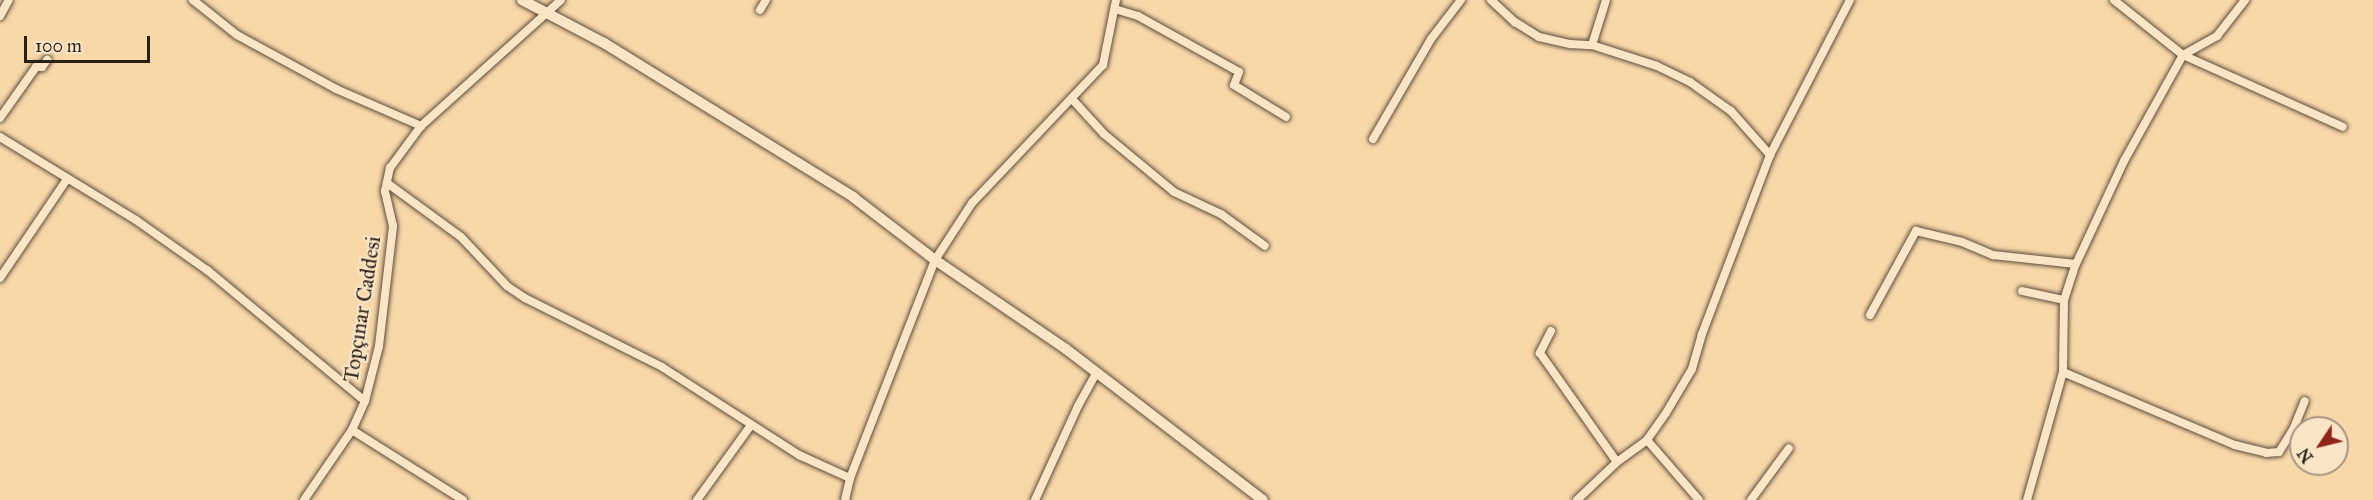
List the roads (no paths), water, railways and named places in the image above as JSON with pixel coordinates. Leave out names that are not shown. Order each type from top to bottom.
[{"type":"street","points":[[0,16],[9,0]]},
{"type":"street","points":[[193,0],[237,35],[336,89],[421,126]]},
{"type":"street","points":[[522,0],[549,12],[713,108],[843,190],[935,260],[1097,372],[1263,500]]},
{"type":"street","name":"Topçınar Caddesi","points":[[304,500],[352,430],[365,401],[379,346],[393,226],[385,191],[390,168],[421,126],[561,0]]},
{"type":"street","points":[[760,10],[766,0]]},
{"type":"street","points":[[1373,139],[1431,39],[1461,0]]},
{"type":"street","points":[[1491,0],[1515,22],[1539,37],[1570,44],[1592,45],[1657,66],[1690,82],[1731,111],[1770,155]]},
{"type":"street","points":[[1592,45],[1606,0]]},
{"type":"street","points":[[1577,500],[1617,462],[1647,440],[1692,369],[1702,334],[1746,225],[1770,155],[1850,0]]},
{"type":"street","points":[[2114,0],[2183,55],[2343,127]]},
{"type":"street","points":[[2027,500],[2063,372],[2064,300],[2076,264],[2124,161],[2183,55],[2217,36],[2245,0]]},
{"type":"street","points":[[845,500],[850,478],[935,260],[972,203],[1103,66],[1115,4],[1239,72],[1234,85],[1286,117]]},
{"type":"street","points":[[0,118],[36,67],[42,67],[47,60]]},
{"type":"street","points":[[1072,99],[1104,134],[1166,185],[1221,214],[1265,246]]},
{"type":"street","points":[[0,137],[136,220],[207,270],[365,401]]},
{"type":"street","points":[[0,278],[67,179]]},
{"type":"street","points":[[387,183],[461,237],[507,286],[525,298],[662,367],[799,455],[850,478]]},
{"type":"street","points":[[1870,315],[1916,231],[1962,242],[1993,255],[2076,264]]},
{"type":"street","points":[[2022,291],[2064,300]]},
{"type":"street","points":[[1551,331],[1540,353],[1617,462]]},
{"type":"street","points":[[1035,500],[1078,406],[1097,372]]},
{"type":"street","points":[[2063,372],[2235,445],[2266,453],[2279,452],[2293,430],[2305,401]]},
{"type":"street","points":[[697,500],[751,425]]},
{"type":"street","points":[[352,430],[463,500]]},
{"type":"street","points":[[1647,440],[1699,500]]},
{"type":"street","points":[[1751,500],[1789,448]]}]
